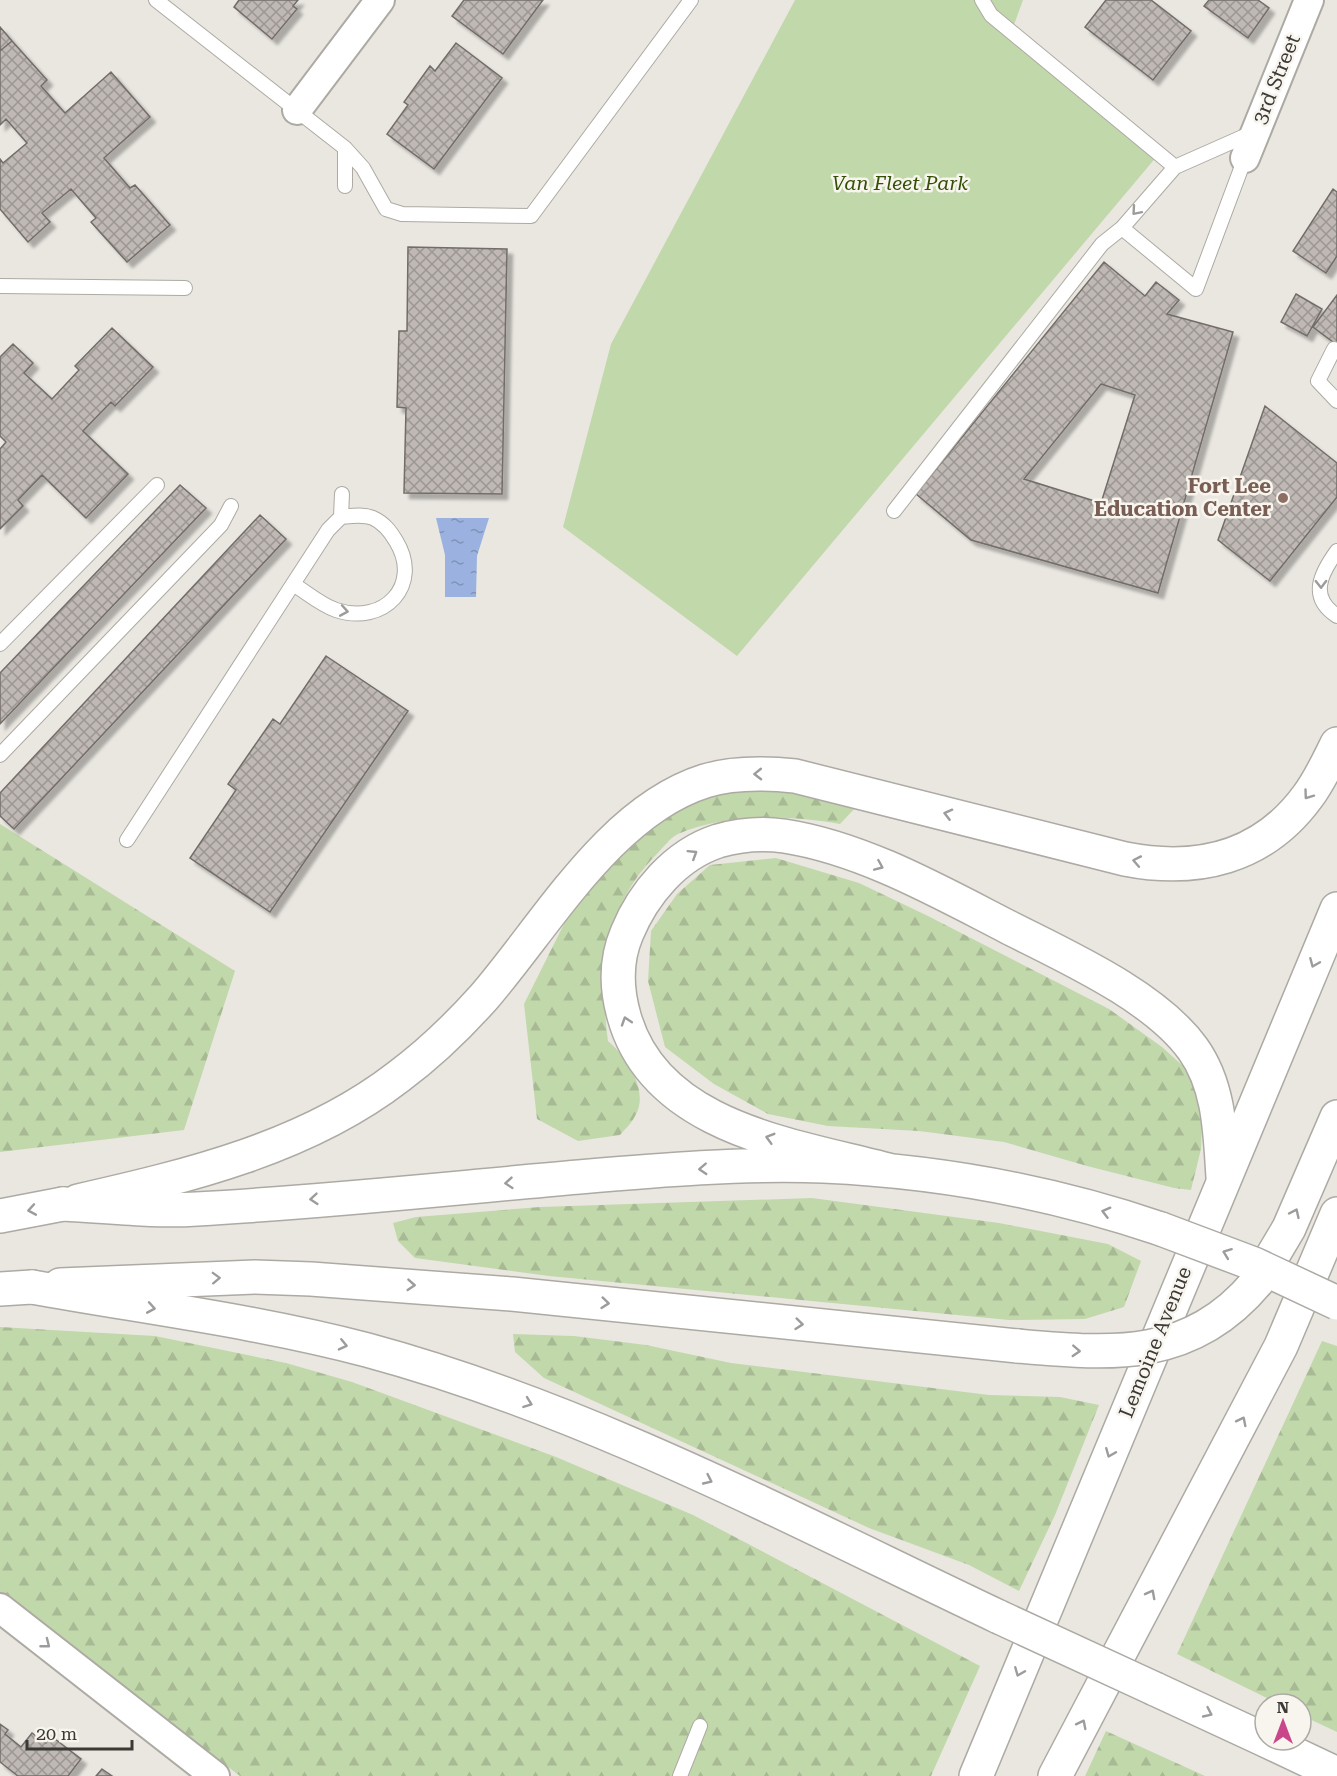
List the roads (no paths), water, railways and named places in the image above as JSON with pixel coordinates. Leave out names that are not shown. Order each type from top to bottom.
[{"type":"main road","points":[[0,1216],[63,1204],[209,1168],[321,1124],[372,1095],[421,1058],[462,1020],[620,832],[665,799],[706,780],[752,774],[795,776],[1125,859],[1168,866],[1211,862],[1245,849],[1277,829],[1308,797],[1337,744]]},
{"type":"main road","points":[[888,1170],[757,1135],[719,1120],[678,1095],[647,1064],[635,1045],[626,1025],[618,985],[622,945],[644,900],[674,866],[694,852],[716,842],[761,834],[801,840],[834,849],[876,864],[969,907],[1124,990],[1183,1036],[1203,1064],[1217,1106],[1224,1177]]},
{"type":"main road","name":"Lemoine Avenue","points":[[976,1776],[1337,909]]},
{"type":"main road","points":[[16,1288],[191,1279],[311,1279],[512,1294],[1018,1347],[1114,1352],[1166,1344],[1219,1318],[1257,1282],[1289,1228],[1337,1117]]},
{"type":"main road","points":[[63,1204],[194,1210],[695,1169],[821,1166],[888,1170],[963,1179],[1029,1192],[1161,1229],[1254,1264],[1337,1303]]},
{"type":"main road","points":[[1055,1776],[1281,1347],[1337,1214]]},
{"type":"main road","points":[[16,1288],[309,1337],[378,1354],[534,1405],[649,1454],[1253,1734]]},
{"type":"main road","points":[[1290,1752],[1337,1774]]},
{"type":"street","points":[[297,110],[380,0]]},
{"type":"street","name":"3rd Street","points":[[1245,158],[1309,0]]},
{"type":"street","points":[[0,1608],[215,1776]]},
{"type":"lane","points":[[156,0],[345,148],[363,168],[386,208],[402,214],[531,216],[691,0]]},
{"type":"lane","points":[[982,0],[991,15],[1175,167]]},
{"type":"lane","points":[[894,511],[1102,244],[1122,228],[1175,167],[1255,131]]},
{"type":"lane","points":[[345,148],[345,186]]},
{"type":"lane","points":[[1122,228],[1196,289],[1245,158]]},
{"type":"lane","points":[[0,286],[185,288]]},
{"type":"lane","points":[[1334,349],[1318,381],[1337,401]]},
{"type":"lane","points":[[0,644],[158,485]]},
{"type":"lane","points":[[341,517],[342,494]]},
{"type":"lane","points":[[0,755],[221,525],[231,506]]},
{"type":"lane","points":[[127,840],[328,530],[341,517],[362,515],[373,518],[391,533],[405,565],[405,576],[396,598],[371,612],[337,610],[293,584]]},
{"type":"lane","points":[[1337,551],[1323,570],[1319,582],[1324,604],[1337,616]]},
{"type":"lane","points":[[680,1776],[700,1726]]},
{"type":"water","points":[[436,518],[489,518],[477,556],[476,597],[445,597],[445,555]]},
{"type":"place","name":"Fort Lee Education Center","points":[[1283,498]]},
{"type":"park label","name":"Van Fleet Park","points":[[900,183]]}]
